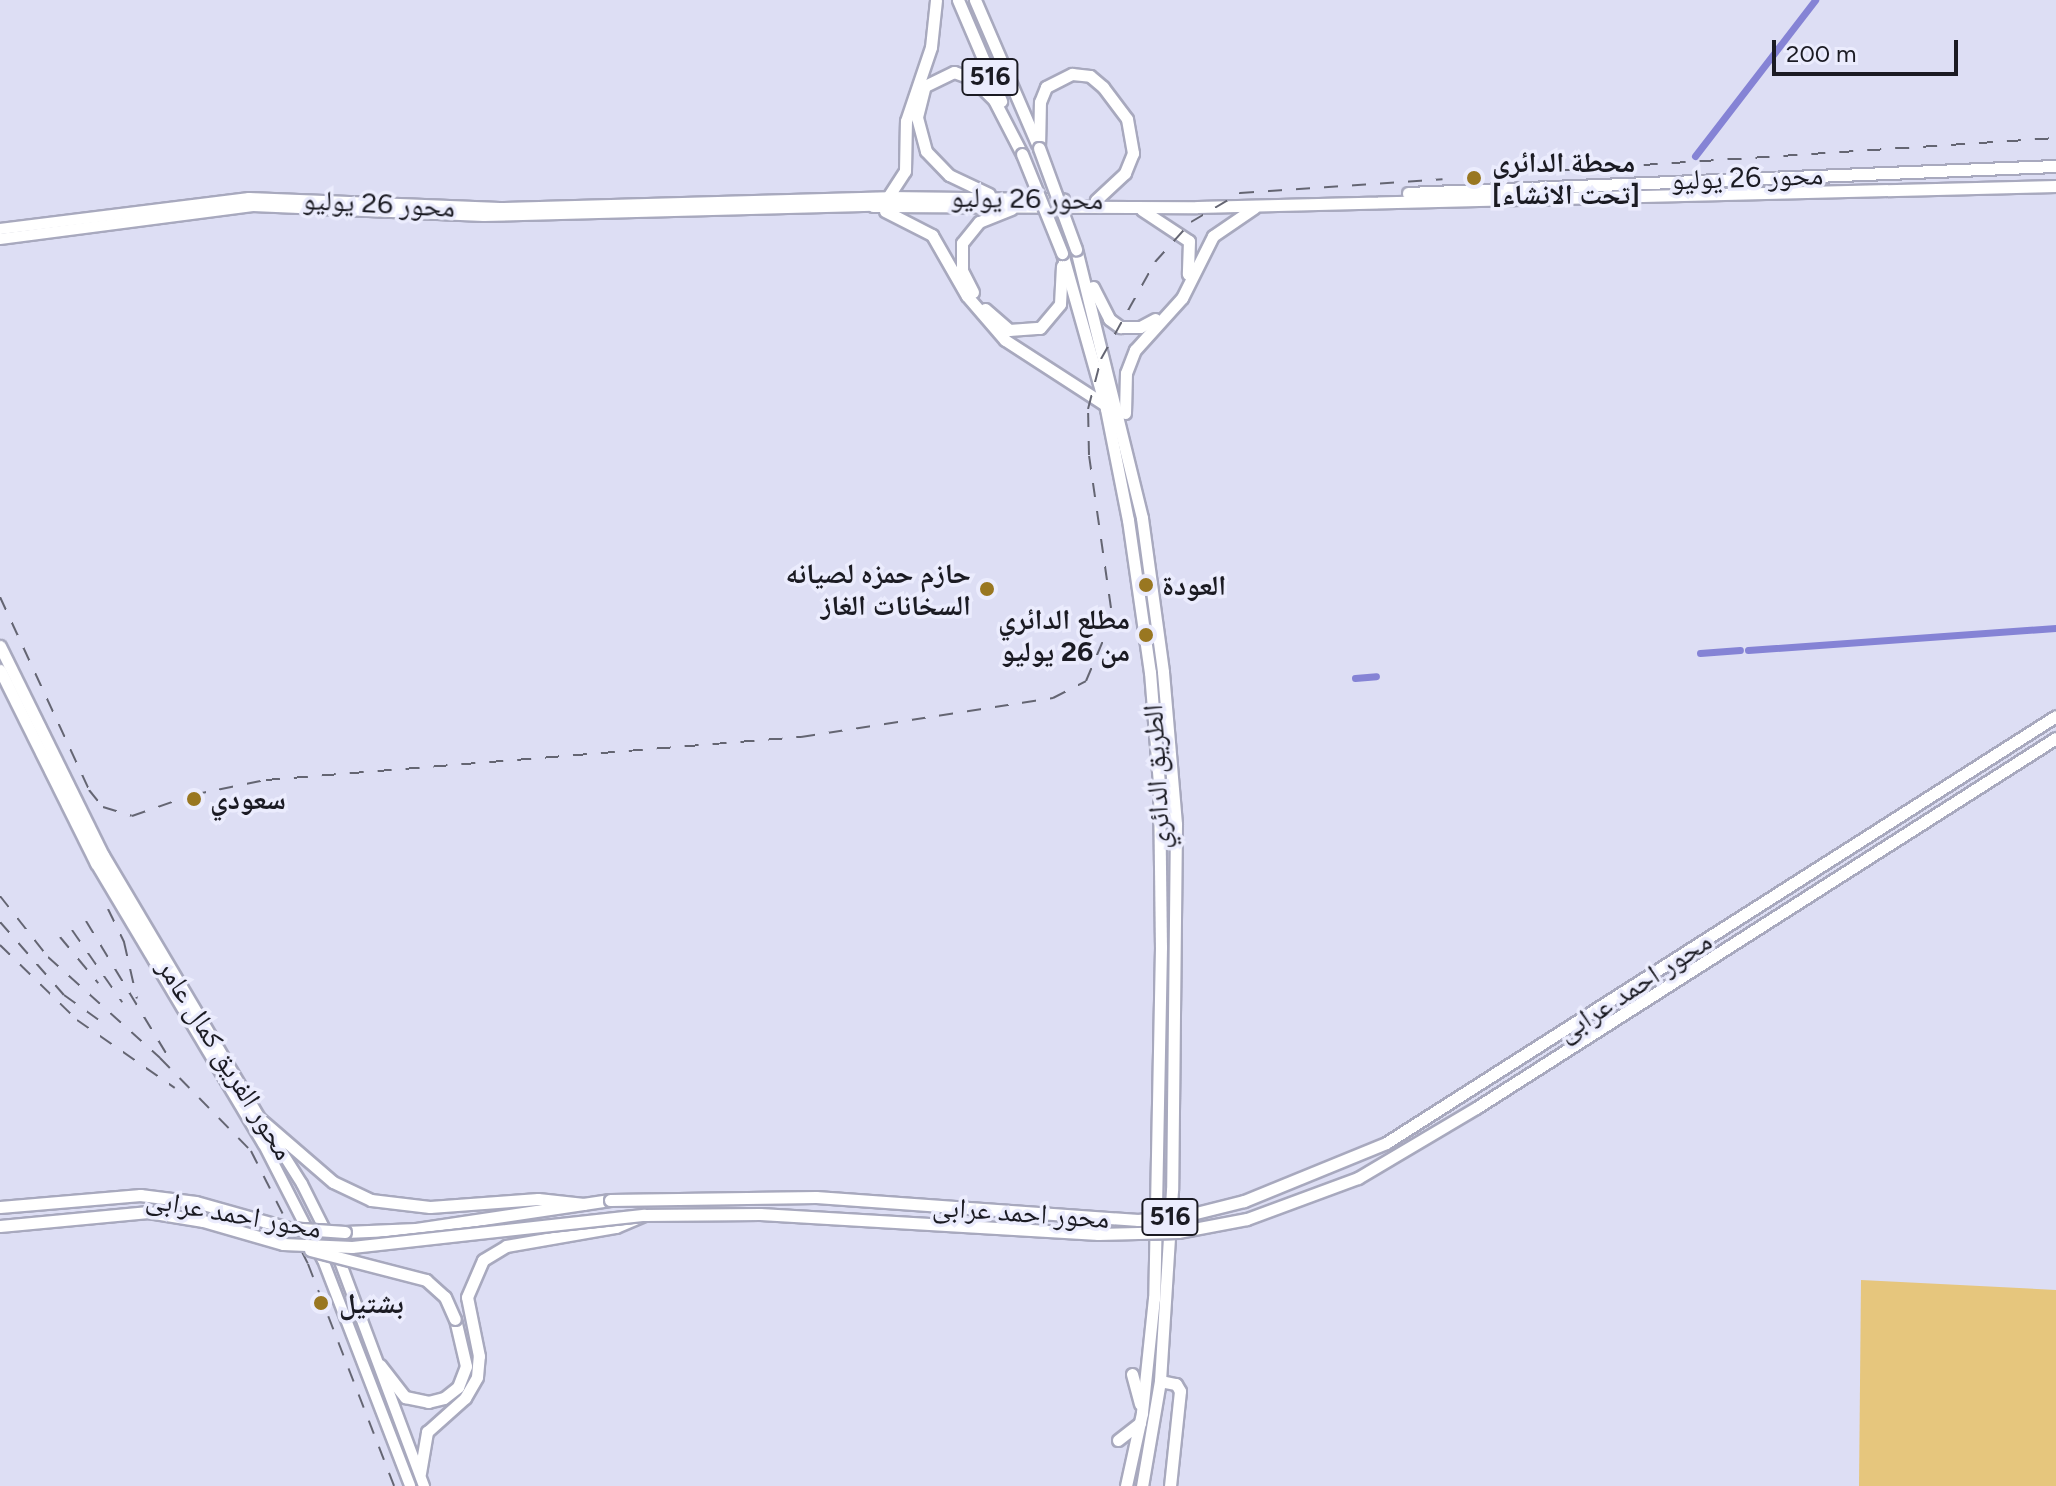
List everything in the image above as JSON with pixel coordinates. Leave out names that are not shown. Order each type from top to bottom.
[{"type":"highway","points":[[888,197],[905,171],[906,121],[931,47],[936,0]]},
{"type":"highway","name":"الطريق الدائري","points":[[958,0],[1062,253],[1105,406],[1150,672],[1161,920],[1154,1298],[1141,1418],[1126,1486]]},
{"type":"highway","name":"516","points":[[975,0],[1039,148],[1076,249],[1121,402]]},
{"type":"highway","points":[[993,196],[949,175],[926,151],[917,117],[925,86],[943,74],[973,79],[994,100],[1022,154]]},
{"type":"highway","points":[[1039,148],[1040,102],[1046,87],[1072,74],[1090,76],[1103,87],[1127,119],[1134,141],[1125,173],[1096,200]]},
{"type":"highway","name":"محور 26 يوليو","points":[[888,197],[1278,199],[2056,166]]},
{"type":"highway","name":"محور 26 يوليو","points":[[873,206],[1258,206],[2056,186]]},
{"type":"highway","points":[[873,206],[906,217],[932,235],[991,327],[1105,406]]},
{"type":"highway","points":[[1023,206],[979,222],[962,243],[962,270],[981,305],[1009,330],[1040,328],[1060,304],[1062,253]]},
{"type":"highway","points":[[1121,402],[1131,356],[1182,298],[1207,245],[1221,229],[1258,206]]},
{"type":"highway","points":[[1076,249],[1109,319],[1120,327],[1145,325],[1180,290],[1192,251],[1181,233],[1138,208]]},
{"type":"highway","name":"الطريق الدائري","points":[[1121,402],[1168,717],[1176,918],[1172,1190],[1160,1381],[1142,1486]]},
{"type":"highway","name":"محور الفريق كمال عامر","points":[[0,646],[103,855],[263,1143]]},
{"type":"highway","name":"محور الفريق كمال عامر","points":[[0,670],[90,853],[222,1066],[260,1119]]},
{"type":"highway","name":"محور احمد عرابى","points":[[0,1207],[140,1195],[214,1206],[288,1228],[345,1232],[416,1229],[584,1204],[768,1195],[1138,1220],[1192,1214],[1244,1201],[1386,1143],[2056,716]]},
{"type":"highway","name":"محور احمد عرابى","points":[[0,1226],[148,1212],[302,1247],[401,1245],[553,1222],[644,1215],[760,1214],[1032,1233],[1137,1234],[1206,1228],[1260,1215],[1358,1178],[1476,1108],[2056,738]]},
{"type":"highway","points":[[260,1119],[342,1187],[382,1203],[456,1206],[547,1199],[584,1204]]},
{"type":"highway","points":[[420,1473],[427,1432],[465,1398],[477,1377],[479,1356],[467,1297],[483,1260],[506,1246],[616,1227],[644,1215]]},
{"type":"highway","points":[[302,1247],[417,1276],[445,1297],[466,1360],[454,1391],[433,1402],[411,1400],[396,1390],[380,1365]]},
{"type":"highway","points":[[1118,1440],[1141,1418],[1132,1374]]},
{"type":"highway","points":[[1160,1381],[1176,1384],[1180,1391],[1170,1486]]},
{"type":"main road","name":"محور 26 يوليو","points":[[0,229],[258,197],[500,208],[888,197]]},
{"type":"main road","name":"محور 26 يوليو","points":[[0,239],[253,206],[468,216],[873,206]]},
{"type":"main road","name":"محور الفريق كمال عامر","points":[[260,1119],[302,1184],[338,1256],[424,1486]]},
{"type":"main road","name":"محور الفريق كمال عامر","points":[[263,1143],[323,1260],[410,1486]]},
{"type":"main road","points":[[323,1260],[338,1256]]},
{"type":"main road","points":[[332,1283],[337,1275],[346,1277]]},
{"type":"shaded area","points":[[1861,1280],[2056,1290],[2056,1486],[1859,1486]]},
{"type":"waterway","points":[[1695,156],[1815,0]]},
{"type":"waterway","points":[[1748,650],[2056,628]]},
{"type":"waterway","points":[[1700,653],[1740,650]]},
{"type":"waterway","points":[[1355,678],[1376,676]]},
{"type":"railway","points":[[1504,174],[2056,138]]},
{"type":"railway","points":[[0,597],[89,790],[103,807],[132,816],[192,795],[266,780],[801,737],[1053,698],[1086,681],[1108,629],[1111,608],[1089,455],[1088,409],[1101,359],[1155,262],[1191,222],[1240,193],[1443,179]]},
{"type":"railway","points":[[0,896],[48,957],[160,1058],[251,1151],[308,1264],[394,1486]]},
{"type":"railway","points":[[108,909],[124,942],[137,999]]},
{"type":"railway","points":[[86,921],[169,1058]]},
{"type":"railway","points":[[0,922],[64,995],[103,1023]]},
{"type":"railway","points":[[72,930],[122,1002]]},
{"type":"railway","points":[[60,937],[98,983]]},
{"type":"railway","points":[[0,945],[77,1020],[175,1088]]},
{"type":"place","name":"محطة الدائري [تحت الانشاء]","points":[[1474,178]]},
{"type":"place","name":"العودة","points":[[1146,585]]},
{"type":"place","name":"حازم حمزه لصيانه السخانات الغاز","points":[[987,589]]},
{"type":"place","name":"مطلع الدائري من 26 يوليو","points":[[1146,635]]},
{"type":"place","name":"سعودي","points":[[194,799]]},
{"type":"place","name":"بشتيل","points":[[321,1303]]}]
